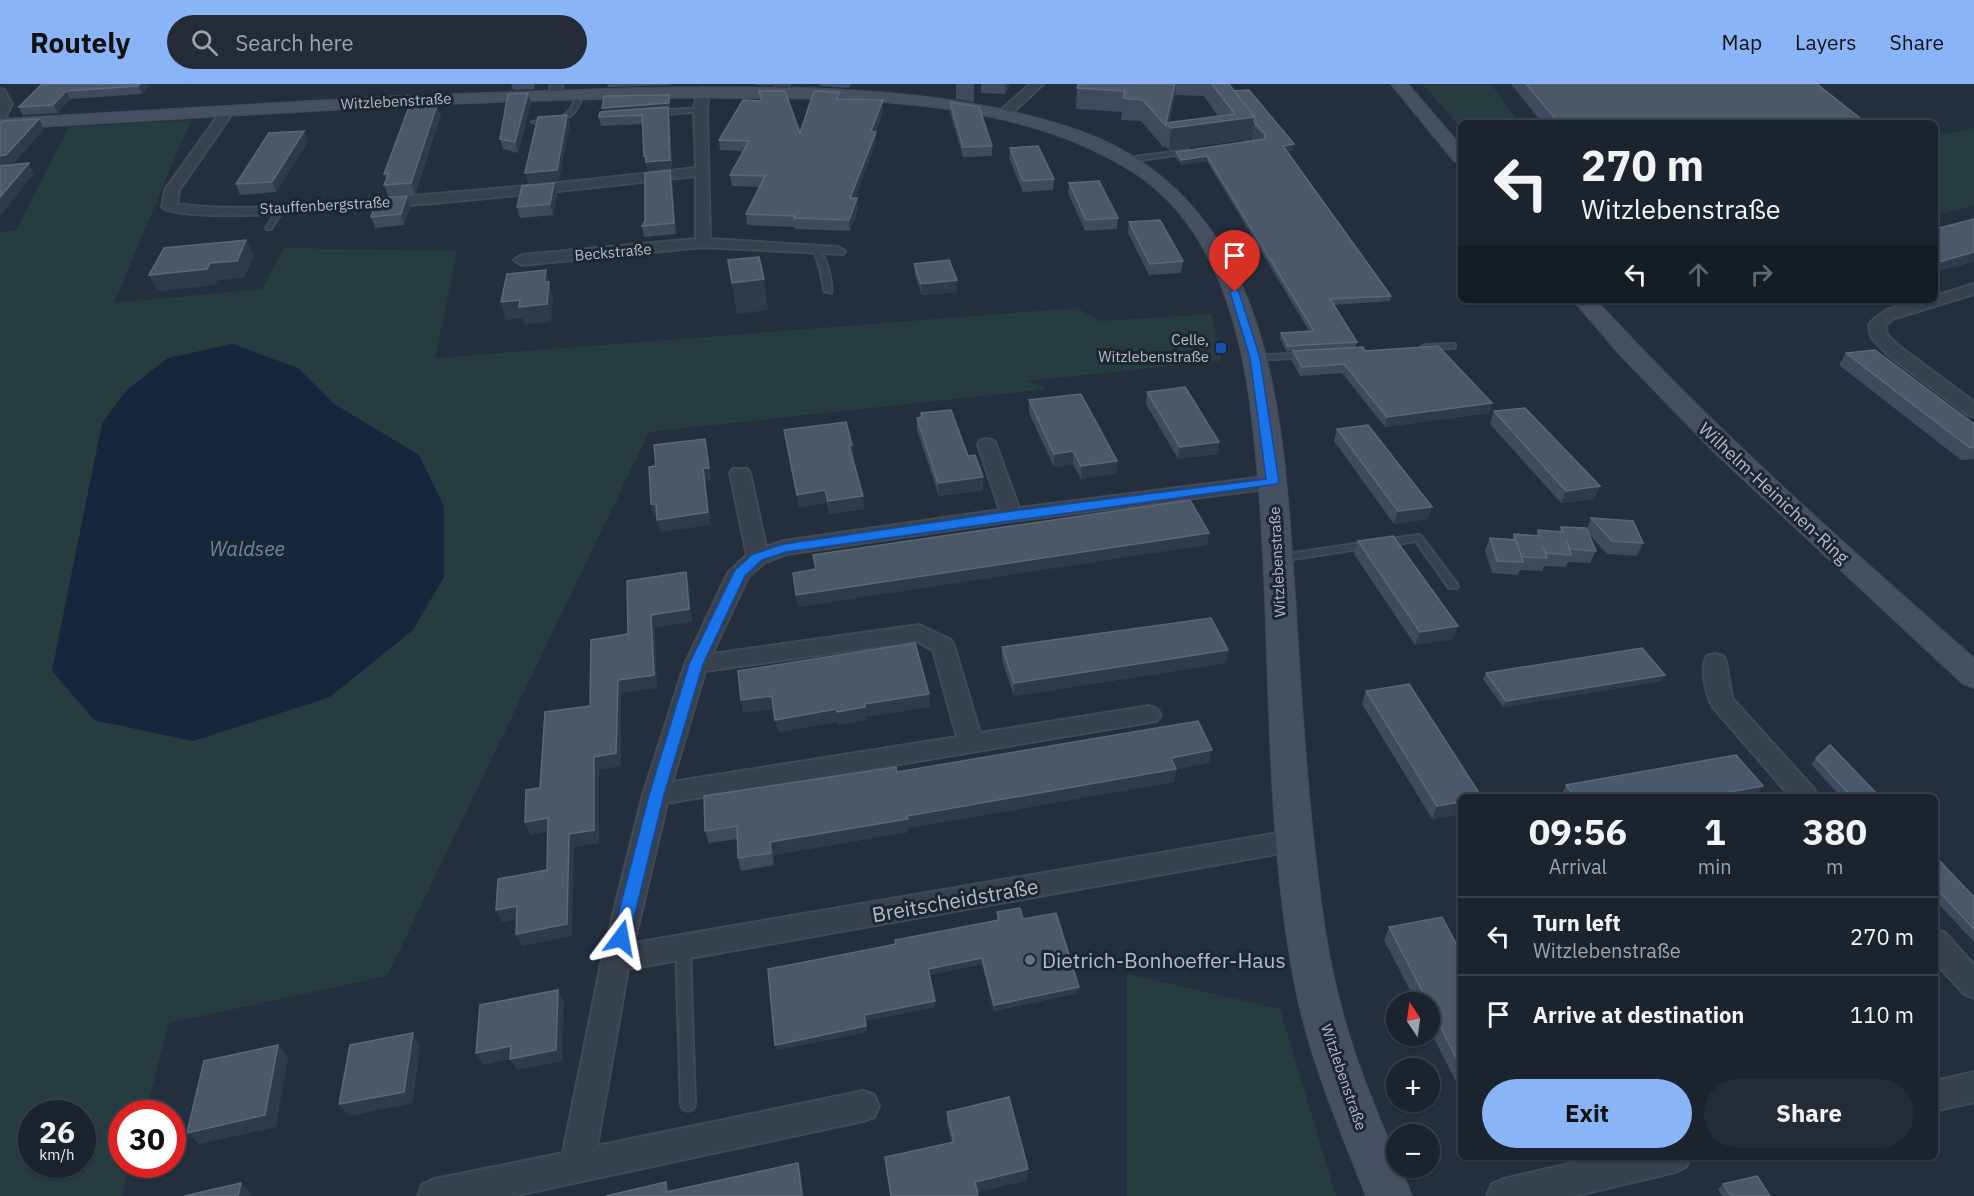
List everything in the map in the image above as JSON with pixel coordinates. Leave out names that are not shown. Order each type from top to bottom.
[{"type":"street","points":[[1003,115],[1037,84]]},
{"type":"street","points":[[1400,84],[1458,153]]},
{"type":"street","name":"Witzlebenstraße","points":[[0,124],[227,112],[556,89],[580,94],[702,101],[782,89],[922,102],[1003,115],[1063,132],[1126,160],[1145,172],[1180,201],[1202,234],[1235,292],[1255,358],[1273,482],[1294,841],[1315,983],[1331,1050],[1389,1196]]},
{"type":"street","points":[[0,93],[6,104],[0,117]]},
{"type":"street","points":[[702,101],[703,243]]},
{"type":"street","name":"Stauffenbergstraße","points":[[227,112],[172,190],[169,207],[200,210],[281,208],[549,189],[701,171]]},
{"type":"street","name":"Beckstraße","points":[[522,260],[703,243],[838,251]]},
{"type":"street","points":[[1938,300],[1974,289]]},
{"type":"street","name":"Wilhelm-Heinichen-Ring","points":[[1587,303],[1623,345],[1734,459],[1974,676]]},
{"type":"street","points":[[1928,303],[1886,316],[1877,325],[1879,337],[1894,351],[1974,411]]},
{"type":"street","points":[[987,445],[1012,515]]},
{"type":"street","points":[[740,473],[758,557]]},
{"type":"street","points":[[577,1166],[616,959],[656,795],[696,664],[739,573],[758,557],[784,548],[1012,515],[1273,482]]},
{"type":"street","points":[[696,664],[919,633],[943,646],[971,744]]},
{"type":"street","points":[[1715,662],[1721,701],[1803,794]]},
{"type":"street","points":[[656,795],[1149,715]]},
{"type":"street","name":"Breitscheidstraße","points":[[616,959],[1294,841]]},
{"type":"street","points":[[1938,945],[1974,985]]},
{"type":"street","points":[[1938,1095],[1974,1087]]},
{"type":"street","points":[[435,1196],[863,1106]]},
{"type":"street","points":[[1504,1196],[1658,1160]]},
{"type":"lane","points":[[536,122],[566,118],[572,114],[580,94]]},
{"type":"lane","points":[[647,114],[702,101]]},
{"type":"lane","points":[[1236,145],[1260,142],[1239,116]]},
{"type":"lane","points":[[1126,160],[1201,150]]},
{"type":"lane","points":[[268,228],[281,208]]},
{"type":"lane","points":[[817,250],[825,272],[828,291]]},
{"type":"lane","points":[[1418,348],[1452,346]]},
{"type":"lane","points":[[1255,358],[1315,354]]},
{"type":"lane","points":[[1277,559],[1418,538],[1453,586]]},
{"type":"lane","points":[[683,948],[688,1104]]},
{"type":"green space","points":[[1422,84],[1491,84],[1517,120],[1458,120],[1458,125]]},
{"type":"green space","points":[[191,120],[114,303],[262,289],[284,248],[457,251],[435,358],[1077,308],[1100,321],[1212,314],[1221,361],[1027,381],[1049,389],[649,432],[387,976],[169,1023],[148,1100],[108,1100],[108,1178],[127,1178],[122,1196],[0,1196],[0,232],[16,230],[69,127]],"holes":[[[168,358],[298,368],[334,404],[330,697],[193,741],[94,720],[102,423],[128,389]]]},
{"type":"green space","points":[[1974,128],[1974,205],[1938,215],[1938,135]]},
{"type":"green space","points":[[1127,974],[1280,1009],[1336,1196],[1127,1196]]},
{"type":"water","name":"Waldsee","points":[[232,344],[298,368],[334,404],[419,455],[444,507],[444,577],[413,630],[330,697],[193,741],[94,720],[52,671],[102,423],[128,389],[168,358]]},
{"type":"building","points":[[42,84],[140,84],[138,86],[66,91],[53,105],[19,107]]},
{"type":"building","points":[[1078,84],[1175,84],[1166,126],[1143,100],[1123,98],[1125,91],[1077,88]]},
{"type":"building","points":[[1212,84],[1229,84],[1255,117],[1171,128],[1166,123],[1235,114]]},
{"type":"building","points":[[1526,84],[1817,84],[1862,120],[1556,120]]},
{"type":"building","points":[[1249,90],[1294,144],[1283,146],[1391,296],[1330,299],[1357,342],[1288,346],[1281,333],[1314,331],[1207,156],[1182,160],[1176,152],[1265,139],[1265,134],[1254,122],[1255,117],[1234,91]]},
{"type":"building","points":[[759,91],[785,91],[800,133],[814,91],[840,92],[836,99],[883,100],[871,131],[876,132],[850,198],[857,198],[849,220],[746,214],[765,176],[730,175],[749,141],[719,140],[743,100],[762,101]]},
{"type":"building","points":[[528,93],[515,142],[500,139],[508,94]]},
{"type":"building","points":[[669,95],[669,103],[602,108],[604,96]]},
{"type":"building","points":[[950,102],[979,107],[992,146],[963,147]]},
{"type":"building","points":[[437,105],[411,183],[384,185],[389,173],[384,174],[409,107]]},
{"type":"building","points":[[668,107],[670,160],[646,162],[642,115],[599,117],[600,112]]},
{"type":"building","points":[[567,115],[557,170],[525,173],[538,117]]},
{"type":"building","points":[[39,119],[6,155],[0,156],[0,123],[2,121]]},
{"type":"building","points":[[304,131],[272,182],[236,184],[269,133]]},
{"type":"building","points":[[1038,146],[1054,179],[1023,181],[1010,148]]},
{"type":"building","points":[[29,163],[0,197],[0,166]]},
{"type":"building","points":[[670,170],[674,223],[642,226],[645,221],[645,173]]},
{"type":"building","points":[[1099,181],[1118,218],[1086,220],[1069,183]]},
{"type":"building","points":[[554,183],[550,204],[517,207],[522,186]]},
{"type":"building","points":[[407,196],[401,214],[371,217],[378,198]]},
{"type":"building","points":[[1974,219],[1974,252],[1938,262],[1938,228]]},
{"type":"building","points":[[1160,220],[1183,261],[1150,264],[1129,222]]},
{"type":"building","points":[[246,240],[237,261],[210,263],[207,269],[149,275],[164,248]]},
{"type":"building","points":[[759,257],[764,279],[732,283],[728,260]]},
{"type":"building","points":[[949,260],[957,280],[921,284],[914,264]]},
{"type":"building","points":[[546,270],[544,282],[549,282],[547,304],[519,307],[520,300],[501,302],[507,274]]},
{"type":"building","points":[[1438,346],[1492,403],[1387,417],[1344,364],[1302,367],[1293,351],[1363,347],[1365,351]]},
{"type":"building","points":[[1875,350],[1974,424],[1974,447],[1970,448],[1846,353]]},
{"type":"building","points":[[1185,387],[1219,442],[1180,447],[1147,392]]},
{"type":"building","points":[[1081,394],[1117,461],[1081,466],[1073,451],[1054,454],[1029,400]]},
{"type":"building","points":[[1525,408],[1600,486],[1566,491],[1494,411]]},
{"type":"building","points":[[951,410],[968,456],[975,455],[983,477],[938,483],[917,418],[922,417],[921,413]]},
{"type":"building","points":[[846,422],[852,445],[849,446],[863,496],[828,501],[825,490],[797,495],[784,430]]},
{"type":"building","points":[[1368,425],[1432,507],[1398,511],[1337,429]]},
{"type":"building","points":[[705,439],[709,468],[703,468],[708,512],[657,520],[656,504],[651,504],[649,467],[656,466],[654,445]]},
{"type":"building","points":[[1190,500],[1209,533],[796,595],[793,573],[816,569],[813,555]]},
{"type":"building","points":[[1591,518],[1633,521],[1643,543],[1612,541]]},
{"type":"building","points":[[1561,527],[1586,528],[1596,551],[1570,549],[1567,542],[1571,555],[1546,553],[1543,546],[1547,558],[1522,557],[1514,534],[1540,536],[1538,530],[1563,532]]},
{"type":"building","points":[[1393,536],[1458,626],[1420,632],[1358,541]]},
{"type":"building","points":[[1490,538],[1516,540],[1523,562],[1497,561]]},
{"type":"building","points":[[686,572],[689,609],[651,615],[654,675],[618,680],[616,753],[594,757],[594,830],[569,834],[567,924],[516,934],[517,906],[496,910],[498,879],[547,870],[548,818],[525,822],[526,790],[540,788],[545,712],[590,706],[591,640],[628,634],[627,581]]},
{"type":"building","points":[[1211,618],[1228,650],[1014,683],[1002,647]]},
{"type":"building","points":[[915,643],[929,694],[864,704],[865,707],[837,712],[836,709],[775,720],[772,696],[741,700],[738,671]]},
{"type":"building","points":[[1642,648],[1665,675],[1506,701],[1486,673]]},
{"type":"building","points":[[1409,684],[1480,794],[1458,794],[1458,802],[1437,806],[1366,691]]},
{"type":"building","points":[[1198,721],[1212,750],[1171,758],[1176,769],[770,842],[771,853],[738,858],[737,826],[705,831],[704,796],[896,767],[897,772]]},
{"type":"building","points":[[1830,745],[1877,794],[1849,794],[1816,758]]},
{"type":"building","points":[[1736,755],[1763,786],[1717,794],[1573,794],[1566,785]]},
{"type":"building","points":[[1938,859],[1974,897],[1974,929],[1938,890]]},
{"type":"building","points":[[1020,908],[1023,919],[1056,913],[1079,987],[994,1005],[982,958],[928,969],[935,1001],[864,1015],[866,1026],[775,1045],[768,969],[882,947],[896,944],[895,940],[999,920],[997,912]]},
{"type":"building","points":[[1442,917],[1458,947],[1458,1061],[1440,1026],[1440,992],[1423,992],[1389,927]]},
{"type":"building","points":[[558,990],[556,1050],[510,1059],[511,1046],[476,1053],[480,1005]]},
{"type":"building","points":[[413,1033],[404,1092],[339,1104],[350,1045]]},
{"type":"building","points":[[278,1045],[265,1115],[187,1133],[204,1061]]},
{"type":"building","points":[[1009,1097],[1028,1169],[975,1182],[978,1196],[891,1196],[885,1157],[954,1142],[947,1112]]},
{"type":"building","points":[[798,1163],[802,1196],[606,1196],[666,1182],[666,1192]]},
{"type":"building","points":[[1757,1176],[1770,1196],[1731,1196],[1723,1184]]},
{"type":"building","points":[[241,1183],[238,1196],[184,1196]]},
{"type":"place","name":"Celle, Witzlebenstraße","points":[[1221,348]]},
{"type":"place","name":"Dietrich-Bonhoeffer-Haus","points":[[1030,960]]},
{"type":"route","points":[[621,938],[656,795],[696,664],[739,573],[758,557],[784,548],[1012,515],[1273,482],[1255,358],[1235,292]]}]
